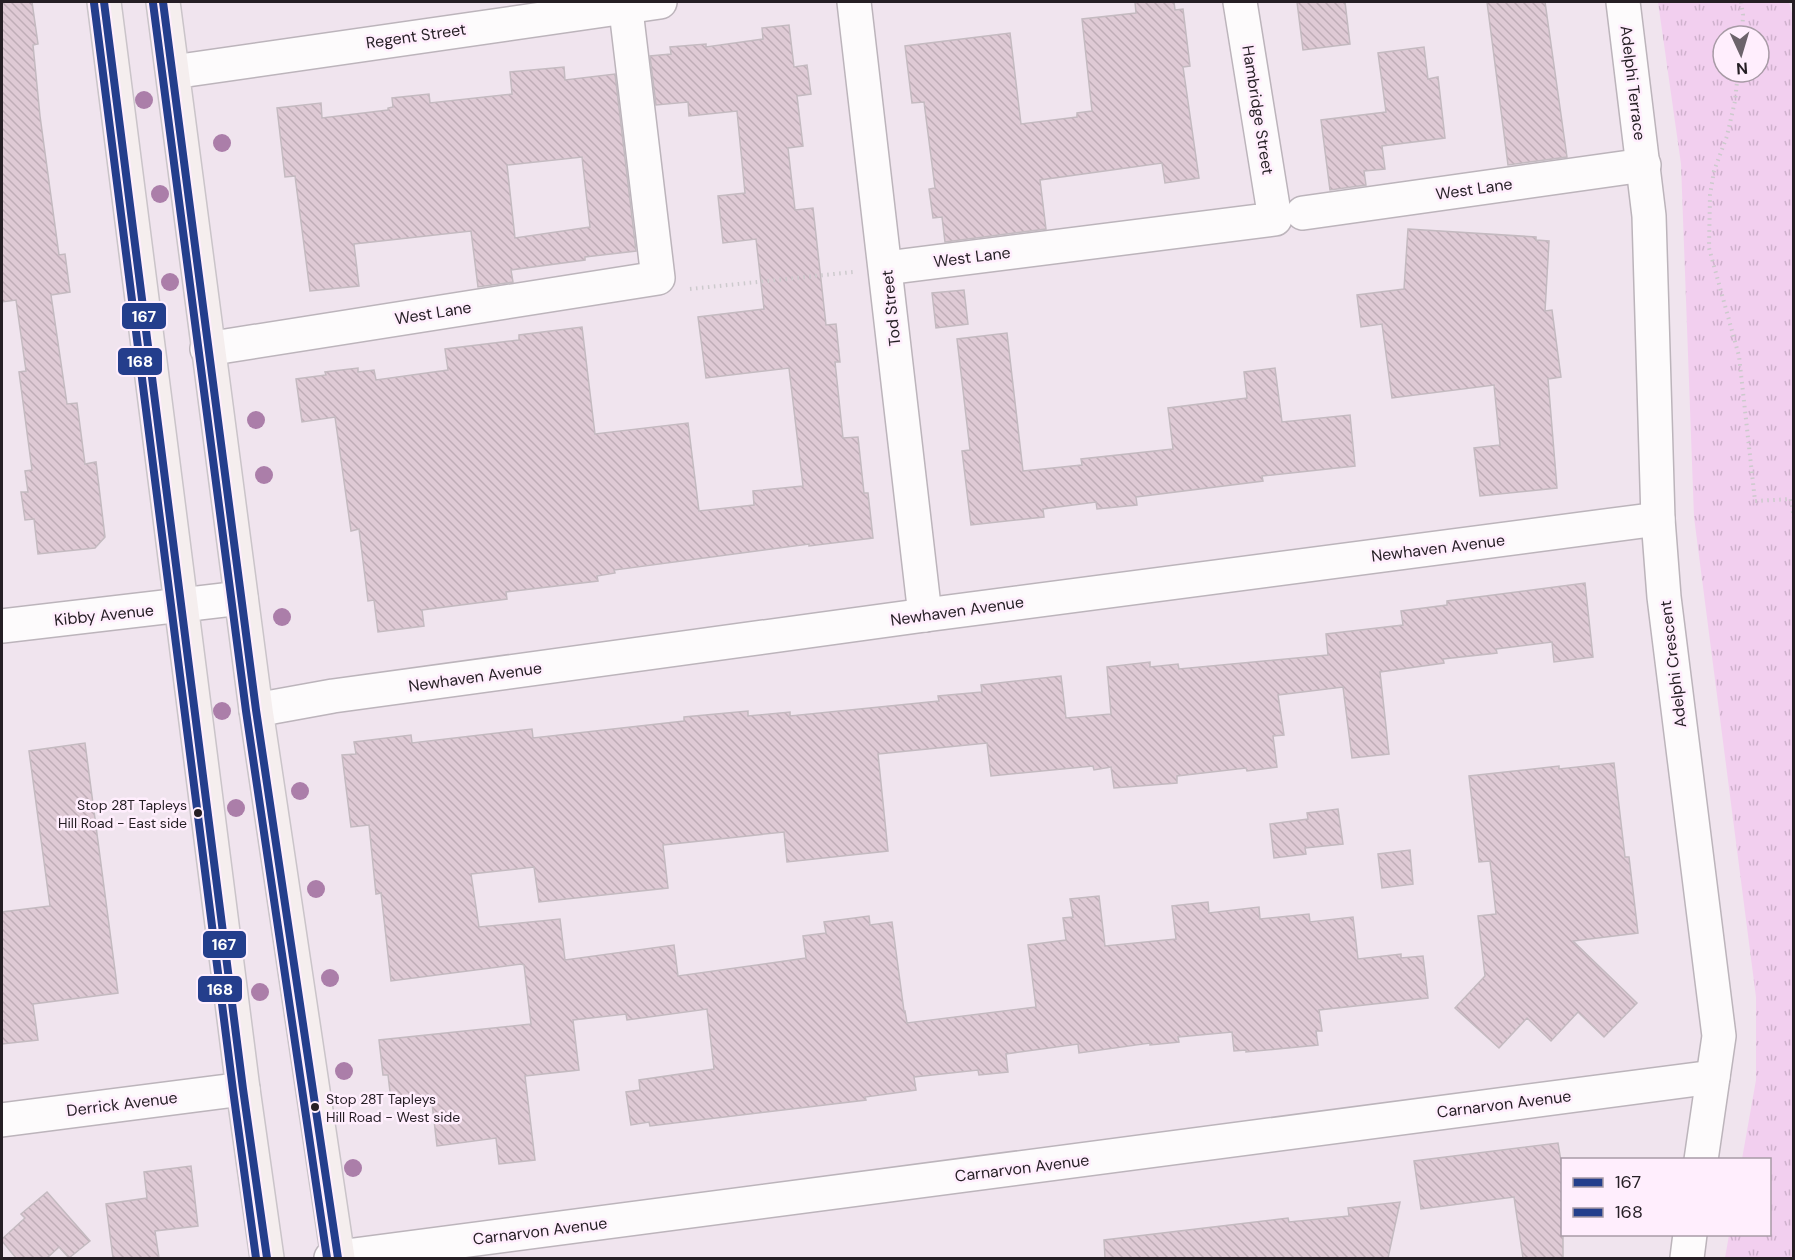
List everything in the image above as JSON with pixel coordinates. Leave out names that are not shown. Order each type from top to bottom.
[{"type":"main road","points":[[104,2],[243,1089],[267,1258]]},
{"type":"main road","points":[[163,2],[256,710],[336,1258]]},
{"type":"street","name":"Regent Street","points":[[173,72],[625,4],[660,2]]},
{"type":"street","name":"Tod Street","points":[[854,2],[925,615]]},
{"type":"street","name":"Hambridge Street","points":[[1240,2],[1289,216]]},
{"type":"street","name":"Adelphi Terrace","points":[[1623,2],[1644,165]]},
{"type":"street","points":[[625,4],[669,284]]},
{"type":"street","name":"West Lane","points":[[886,268],[1289,216],[1644,165]]},
{"type":"street","name":"Adelphi Crescent","points":[[1644,165],[1649,216],[1658,519],[1666,608],[1719,1036],[1701,1158]]},
{"type":"street","name":"West Lane","points":[[207,349],[669,284]]},
{"type":"street","name":"Newhaven Avenue","points":[[256,710],[333,696],[925,615],[1658,519]]},
{"type":"street","name":"Kibby Avenue","points":[[2,626],[241,598]]},
{"type":"street","name":"Carnarvon Avenue","points":[[336,1258],[1713,1077]]},
{"type":"street","name":"Derrick Avenue","points":[[2,1120],[243,1089]]},
{"type":"street","points":[[1687,1258],[1690,1236]]},
{"type":"path","points":[[1741,2],[1743,24]]},
{"type":"path","points":[[1737,84],[1727,135],[1714,171],[1710,195],[1709,248],[1739,356],[1755,501],[1791,499],[1794,519]]},
{"type":"path","points":[[669,284],[886,268]]},
{"type":"green space","points":[[1658,2],[1789,2],[1793,17],[1793,1258],[1725,1258],[1729,1236],[1771,1236],[1771,1158],[1742,1158],[1756,1080],[1756,997],[1694,517],[1681,164]]},
{"type":"building","points":[[2,2],[32,2],[38,44],[33,45],[40,116],[59,255],[65,254],[70,292],[51,295],[67,404],[77,403],[85,464],[96,462],[105,537],[95,548],[38,554],[34,519],[25,520],[21,492],[28,492],[25,471],[32,470],[19,372],[26,371],[16,300],[2,302]]},
{"type":"building","points":[[1135,2],[1174,2],[1175,10],[1183,9],[1190,66],[1183,67],[1199,178],[1165,183],[1162,163],[1040,180],[1046,229],[945,242],[942,217],[933,218],[929,189],[935,188],[924,102],[912,103],[905,46],[1010,33],[1021,124],[1077,117],[1077,113],[1092,111],[1082,19],[1136,13]]},
{"type":"building","points":[[1297,2],[1345,2],[1350,44],[1303,50]]},
{"type":"building","points":[[1487,2],[1545,2],[1567,157],[1508,165]]},
{"type":"building","points":[[789,25],[794,67],[807,65],[811,94],[797,96],[803,146],[788,148],[795,210],[813,208],[826,325],[836,324],[840,362],[835,362],[843,438],[858,437],[864,493],[868,493],[873,538],[809,546],[809,544],[614,570],[615,573],[597,576],[598,581],[506,592],[507,599],[422,610],[424,626],[378,632],[374,600],[368,601],[359,529],[351,531],[335,417],[302,422],[296,379],[326,375],[325,372],[358,368],[358,372],[374,370],[376,380],[448,370],[445,349],[519,340],[519,335],[582,327],[595,434],[688,423],[699,511],[754,505],[753,491],[803,486],[789,368],[706,378],[698,317],[764,309],[756,239],[723,243],[718,196],[745,193],[737,111],[689,116],[688,102],[656,105],[650,56],[671,54],[670,47],[706,44],[706,47],[763,39],[762,28]]},
{"type":"building","points":[[1424,47],[1428,79],[1438,77],[1445,138],[1382,146],[1385,169],[1364,171],[1366,185],[1330,190],[1321,120],[1386,112],[1378,53]]},
{"type":"building","points":[[564,67],[565,80],[615,74],[636,251],[511,270],[513,282],[478,287],[471,231],[354,244],[359,286],[310,291],[295,176],[285,177],[277,108],[321,103],[322,118],[388,110],[393,107],[392,98],[429,94],[430,103],[512,94],[510,72]],"holes":[[[582,157],[590,227],[515,238],[507,165]]]},
{"type":"building","points":[[1408,229],[1536,237],[1536,240],[1549,241],[1545,311],[1552,310],[1561,377],[1548,379],[1557,488],[1480,496],[1474,448],[1500,445],[1494,385],[1392,398],[1382,324],[1361,327],[1357,295],[1404,289]]},
{"type":"building","points":[[964,290],[968,324],[936,328],[932,293]]},
{"type":"building","points":[[1007,333],[1023,471],[1082,465],[1081,459],[1173,449],[1168,408],[1247,398],[1244,372],[1275,368],[1282,422],[1350,415],[1355,466],[1262,476],[1263,481],[1136,497],[1137,505],[1097,509],[1096,502],[1043,509],[1044,517],[971,525],[962,451],[970,450],[957,339]]},
{"type":"building","points":[[1585,583],[1593,657],[1554,662],[1552,642],[1496,649],[1497,653],[1443,659],[1444,663],[1380,672],[1389,754],[1352,758],[1343,687],[1278,695],[1284,735],[1273,736],[1277,767],[1177,776],[1177,783],[1114,788],[1111,767],[1094,770],[1093,766],[991,776],[987,743],[878,754],[888,851],[787,862],[784,832],[663,845],[668,888],[539,902],[534,867],[471,874],[479,927],[560,919],[565,960],[674,945],[678,976],[806,958],[803,936],[826,933],[824,922],[869,916],[870,925],[892,922],[907,1023],[1036,1007],[1028,945],[1066,940],[1063,918],[1073,917],[1070,899],[1099,896],[1105,946],[1176,939],[1172,906],[1208,902],[1209,913],[1259,907],[1260,919],[1309,914],[1310,922],[1353,917],[1358,959],[1401,954],[1401,958],[1423,956],[1428,998],[1319,1010],[1322,1031],[1316,1031],[1318,1045],[1246,1052],[1246,1050],[1234,1051],[1232,1032],[1178,1037],[1179,1042],[1150,1045],[1150,1043],[1079,1053],[1078,1044],[1006,1054],[1008,1072],[979,1075],[978,1070],[914,1077],[916,1090],[865,1097],[866,1100],[650,1126],[649,1122],[631,1125],[626,1092],[640,1090],[639,1080],[714,1069],[707,1009],[627,1020],[626,1014],[573,1020],[579,1070],[525,1076],[535,1160],[499,1164],[496,1138],[437,1146],[431,1095],[391,1100],[388,1075],[383,1075],[379,1040],[531,1024],[524,965],[521,964],[391,981],[381,893],[376,894],[369,825],[351,827],[342,755],[356,754],[354,742],[411,735],[412,743],[532,729],[533,738],[684,721],[684,717],[748,711],[748,716],[790,712],[790,716],[939,701],[938,696],[982,692],[981,685],[1061,676],[1066,718],[1111,714],[1107,667],[1150,662],[1150,667],[1178,664],[1179,669],[1328,655],[1326,634],[1403,625],[1401,611],[1447,605],[1447,601]]},
{"type":"building","points":[[85,743],[118,993],[33,1004],[38,1040],[2,1044],[2,912],[50,906],[29,751]]},
{"type":"building","points":[[1614,763],[1625,857],[1629,857],[1638,933],[1573,941],[1637,1003],[1604,1037],[1578,1012],[1551,1041],[1527,1018],[1499,1048],[1455,1008],[1485,976],[1478,916],[1496,914],[1490,861],[1479,862],[1469,776],[1559,766],[1559,769]]},
{"type":"building","points":[[1338,809],[1343,844],[1305,848],[1306,854],[1274,858],[1270,824],[1308,819],[1307,813]]},
{"type":"building","points":[[1410,850],[1413,884],[1382,888],[1378,854]]},
{"type":"building","points":[[1558,1143],[1561,1161],[1563,1258],[1523,1258],[1514,1197],[1421,1209],[1414,1161]]},
{"type":"building","points":[[191,1166],[198,1226],[155,1231],[159,1258],[113,1258],[106,1204],[147,1198],[144,1172]]},
{"type":"building","points":[[47,1192],[90,1241],[69,1258],[59,1247],[47,1258],[16,1258],[2,1239],[25,1218],[21,1214]]},
{"type":"building","points":[[1400,1202],[1388,1258],[1105,1258],[1104,1240],[1288,1218],[1289,1222],[1349,1216],[1348,1208]]},
{"type":"transit line","name":"167","points":[[104,2],[243,1089],[267,1258]]},
{"type":"transit line","name":"167","points":[[163,2],[256,710],[338,1258]]},
{"type":"transit line","name":"168","points":[[94,3],[256,1258]]},
{"type":"transit line","name":"168","points":[[153,3],[246,711],[327,1258]]},
{"type":"place","name":"Stop 28T Tapleys Hill Road - East side","points":[[198,813]]},
{"type":"place","name":"Stop 28T Tapleys Hill Road - West side","points":[[315,1107]]}]
